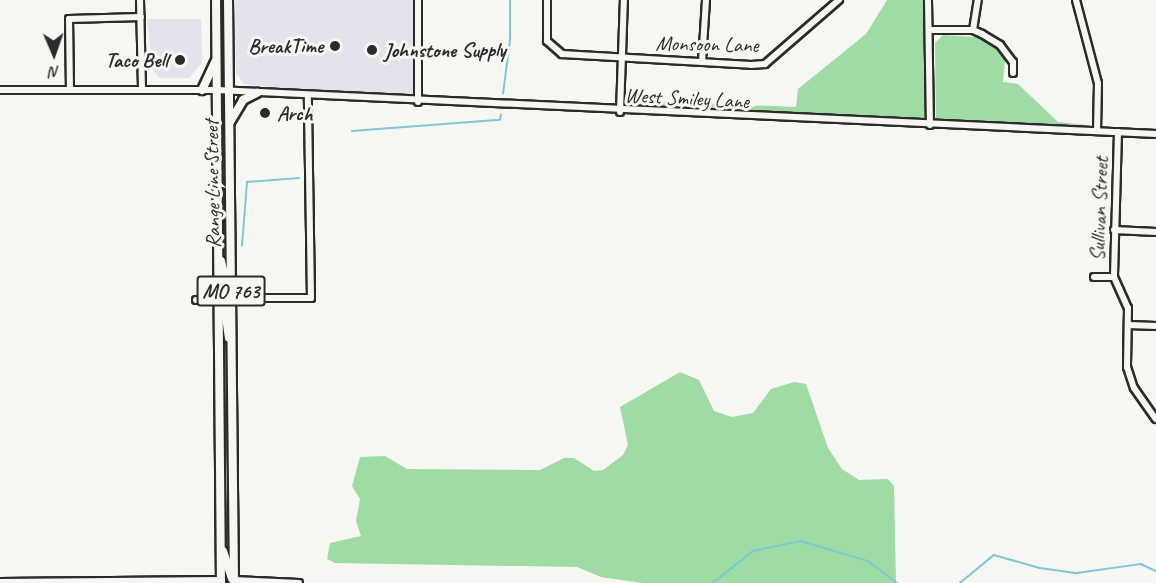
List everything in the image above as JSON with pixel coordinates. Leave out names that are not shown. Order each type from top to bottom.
[{"type":"main road","name":"Range Line Street","points":[[216,0],[222,582]]},
{"type":"main road","name":"Range Line Street","points":[[228,0],[234,582]]},
{"type":"main road","points":[[202,90],[217,58]]},
{"type":"main road","points":[[229,123],[243,100],[257,93]]},
{"type":"main road","points":[[218,254],[232,298]]},
{"type":"main road","points":[[218,300],[225,310],[232,351]]},
{"type":"main road","points":[[220,541],[234,582]]},
{"type":"street","points":[[140,0],[142,90]]},
{"type":"street","points":[[418,0],[418,102]]},
{"type":"street","name":"Monsoon Lane","points":[[547,0],[545,31],[552,48],[562,54],[765,64],[839,0]]},
{"type":"street","points":[[620,112],[624,0]]},
{"type":"street","points":[[702,62],[705,0]]},
{"type":"street","points":[[928,0],[930,125]]},
{"type":"street","points":[[973,30],[978,0]]},
{"type":"street","points":[[1076,0],[1098,82],[1097,131]]},
{"type":"street","points":[[70,90],[69,19],[141,17]]},
{"type":"street","points":[[929,30],[973,30],[999,45],[1013,62],[1013,73]]},
{"type":"street","name":"West Smiley Lane","points":[[0,90],[217,90],[620,112],[1156,134]]},
{"type":"street","points":[[232,298],[310,297],[308,96]]},
{"type":"street","name":"Sullivan Street","points":[[1118,132],[1114,277],[1128,308],[1127,368],[1134,388],[1156,419]]},
{"type":"street","points":[[1114,230],[1156,232]]},
{"type":"street","points":[[1094,277],[1114,277]]},
{"type":"street","points":[[196,300],[218,300]]},
{"type":"street","points":[[1128,325],[1156,326]]},
{"type":"street","points":[[0,582],[222,582]]},
{"type":"street","points":[[234,582],[299,583]]},
{"type":"shaded area","points":[[235,0],[414,0],[415,93],[407,97],[331,93],[244,84],[236,73]]},
{"type":"shaded area","points":[[147,19],[201,19],[202,63],[189,78],[160,78],[153,71]]},
{"type":"green space","points":[[887,0],[925,0],[927,116],[923,121],[626,104],[625,100],[796,107],[798,89],[866,34]]},
{"type":"green space","points":[[943,35],[975,37],[992,45],[1005,60],[1003,82],[1018,84],[1058,122],[1094,126],[936,120],[935,43]]},
{"type":"green space","points":[[680,372],[699,380],[714,411],[732,417],[753,413],[771,389],[794,382],[806,384],[828,448],[842,469],[859,480],[888,479],[894,486],[896,583],[642,583],[601,577],[577,567],[335,563],[327,559],[330,543],[361,536],[356,521],[360,499],[352,486],[360,457],[385,456],[407,469],[540,470],[564,458],[574,458],[594,471],[603,470],[623,455],[628,445],[620,407]]},
{"type":"waterway","points":[[503,94],[510,40],[510,0]]},
{"type":"waterway","points":[[352,131],[500,120],[501,115]]},
{"type":"waterway","points":[[242,246],[247,182],[299,178]]},
{"type":"waterway","points":[[713,583],[753,551],[801,541],[868,561],[897,583]]},
{"type":"waterway","points":[[960,583],[994,555],[1040,568],[1077,573],[1141,564],[1156,571]]},
{"type":"place","name":"BreakTime","points":[[335,46]]},
{"type":"place","name":"Johnstone Supply","points":[[372,50]]},
{"type":"place","name":"Taco Bell","points":[[180,60]]},
{"type":"place","name":"Arch","points":[[265,113]]}]
